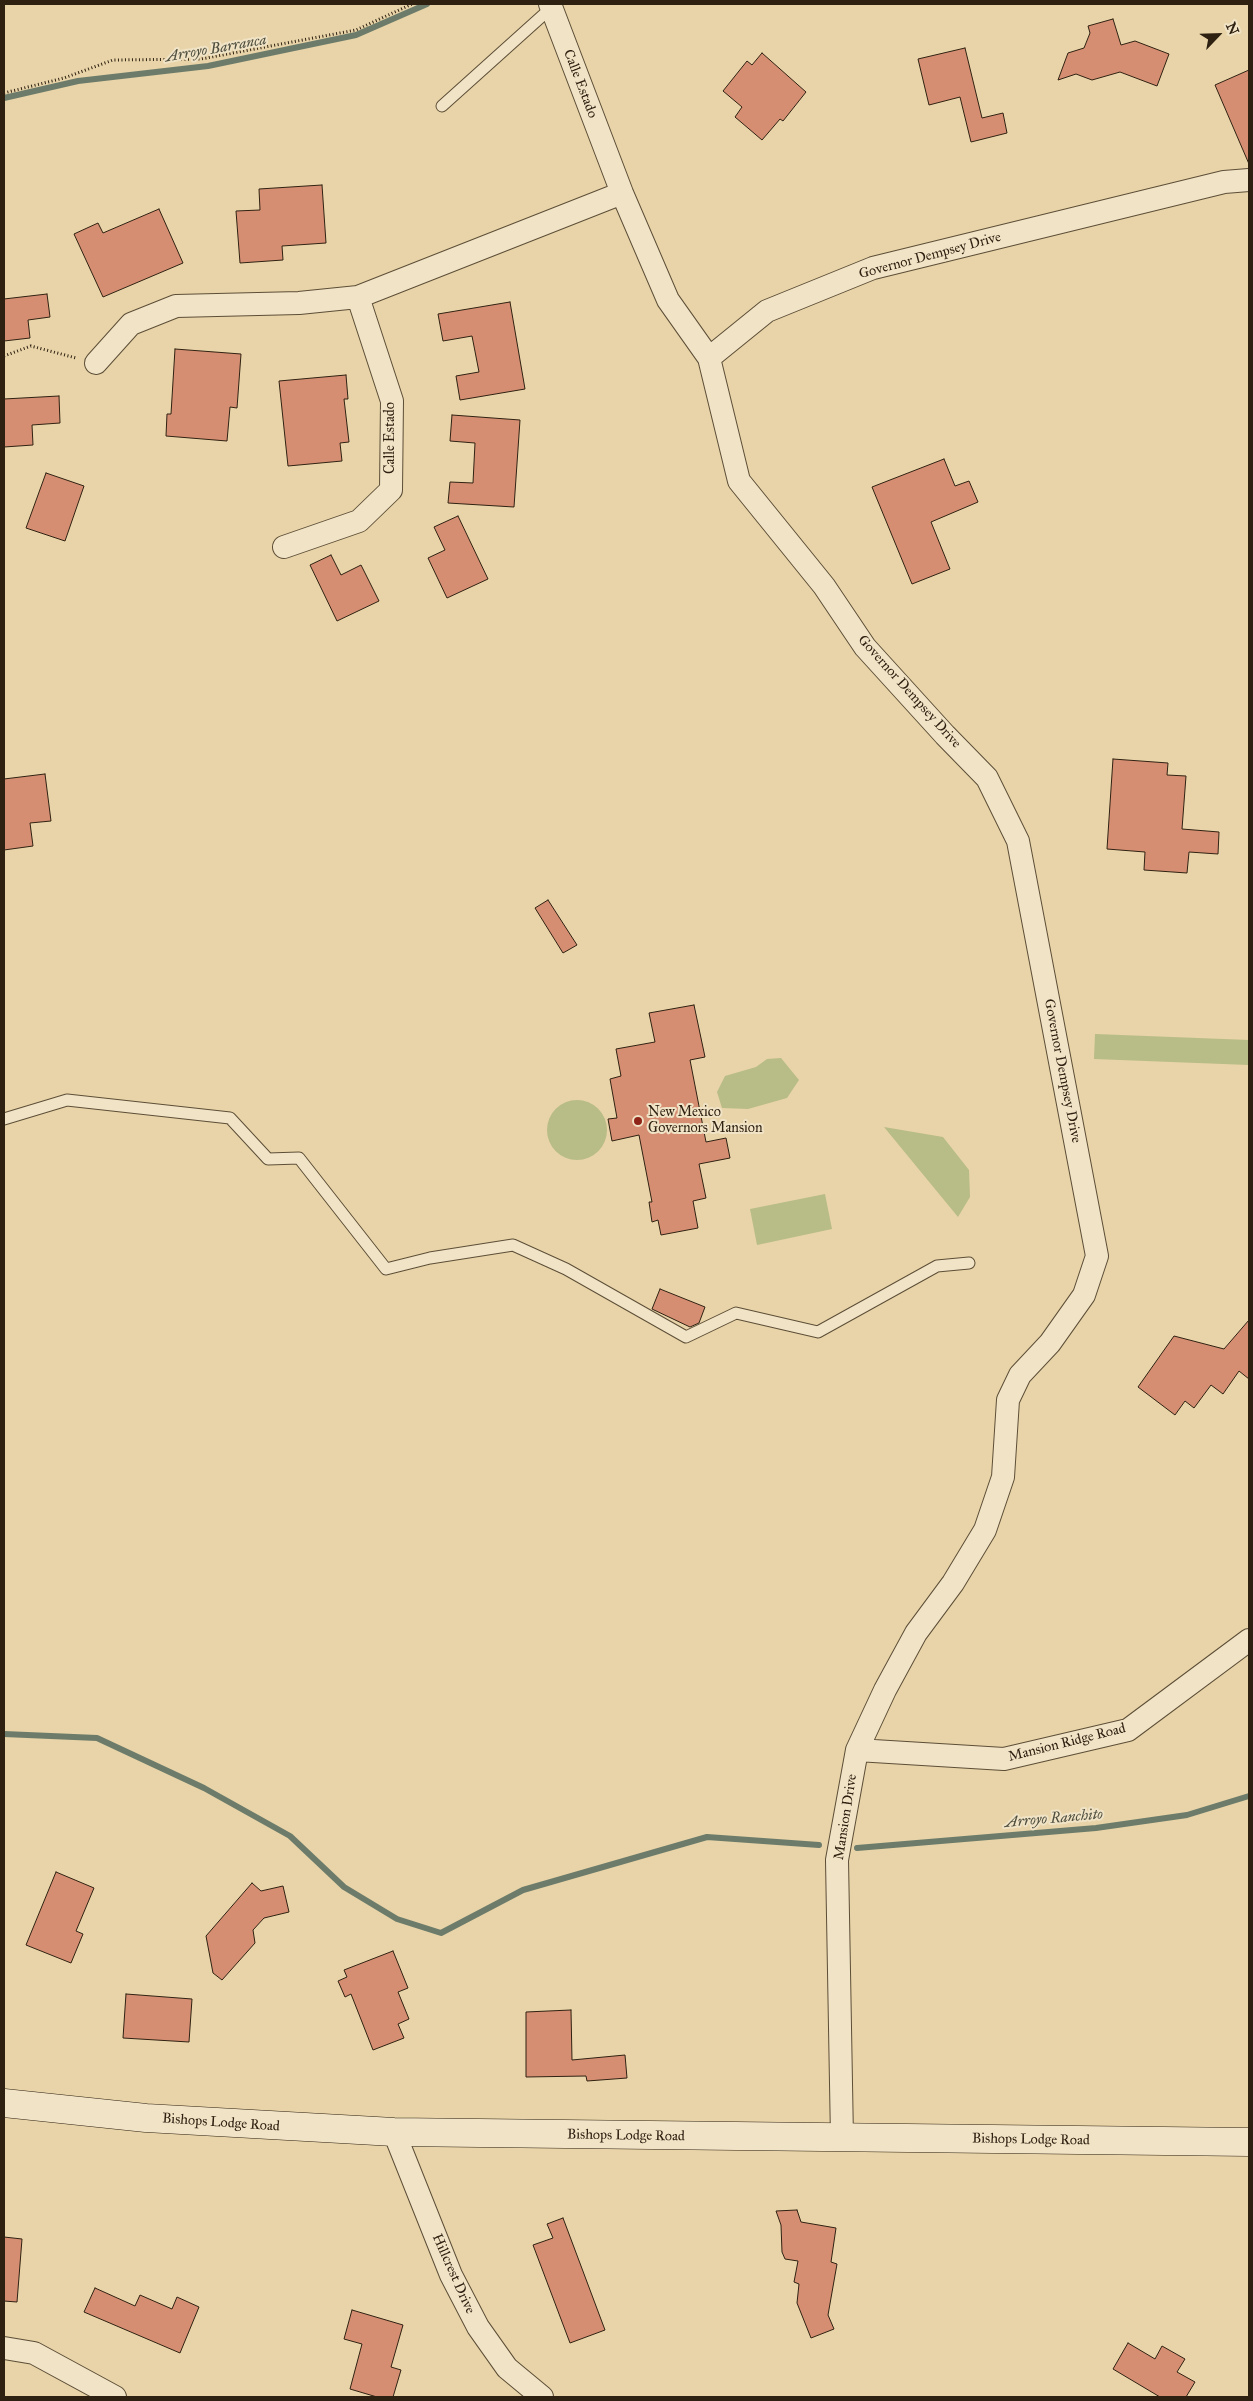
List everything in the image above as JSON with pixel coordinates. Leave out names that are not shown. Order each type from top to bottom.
[{"type":"street","name":"Calle Estado","points":[[550,6],[622,193],[668,300],[709,358]]},
{"type":"street","name":"Governor Dempsey Drive","points":[[985,1530],[1003,1477],[1008,1400],[1020,1375],[1050,1343],[1084,1295],[1097,1256],[1018,841],[987,778],[865,647],[824,586],[739,481],[709,358],[766,311],[873,268],[1224,182],[1249,180]]},
{"type":"street","points":[[96,363],[131,324],[176,306],[298,303],[358,297],[622,193]]},
{"type":"street","name":"Calle Estado","points":[[284,547],[359,522],[391,490],[392,401],[358,297]]},
{"type":"street","name":"Mansion Drive","points":[[842,2139],[837,1860],[857,1750],[884,1690],[916,1633],[953,1583],[985,1530]]},
{"type":"street","name":"Mansion Ridge Road","points":[[857,1750],[1004,1759],[1128,1730],[1249,1640]]},
{"type":"street","name":"Bishops Lodge Road","points":[[4,2103],[146,2118],[394,2132],[842,2139],[1249,2142]]},
{"type":"street","name":"Hillcrest Drive","points":[[394,2132],[451,2275],[478,2327],[506,2368],[542,2397]]},
{"type":"street","points":[[4,2348],[34,2353],[116,2397]]},
{"type":"lane","points":[[442,106],[550,6]]},
{"type":"lane","points":[[4,1119],[67,1100],[230,1118],[268,1159],[299,1158],[386,1269],[430,1258],[513,1245],[566,1269],[686,1337],[736,1313],[818,1332],[937,1266],[969,1263]]},
{"type":"path","points":[[4,93],[64,78],[113,60],[202,59],[356,30],[412,4]]},
{"type":"path","points":[[4,356],[31,346],[96,363]]},
{"type":"green space","points":[[1095,1034],[1249,1040],[1249,1065],[1094,1059]]},
{"type":"green space","points":[[781,1058],[799,1080],[787,1098],[748,1109],[722,1108],[717,1092],[725,1076],[756,1067],[767,1059]]},
{"type":"green space","points":[[571,1100],[583,1100],[594,1105],[602,1113],[607,1124],[605,1142],[594,1155],[583,1160],[571,1160],[560,1155],[552,1147],[547,1136],[547,1124],[552,1113],[560,1105]]},
{"type":"green space","points":[[884,1127],[943,1137],[969,1170],[970,1197],[958,1217]]},
{"type":"green space","points":[[825,1194],[832,1229],[757,1245],[750,1209]]},
{"type":"building","points":[[1113,19],[1121,45],[1135,41],[1169,54],[1157,86],[1120,72],[1092,80],[1076,74],[1058,80],[1068,53],[1084,48],[1090,33],[1088,26]]},
{"type":"building","points":[[965,48],[982,118],[1003,113],[1007,133],[971,142],[960,97],[929,105],[918,59]]},
{"type":"building","points":[[762,53],[806,92],[783,121],[780,119],[762,140],[735,117],[742,107],[723,91],[747,61],[752,65]]},
{"type":"building","points":[[1249,70],[1249,164],[1215,85]]},
{"type":"building","points":[[322,185],[326,243],[282,246],[283,260],[240,263],[236,211],[260,210],[259,189]]},
{"type":"building","points":[[159,209],[183,263],[103,297],[74,234],[98,223],[103,233]]},
{"type":"building","points":[[47,294],[50,317],[28,320],[30,338],[4,341],[4,299]]},
{"type":"building","points":[[510,302],[525,389],[460,400],[456,376],[479,372],[472,336],[443,341],[438,314]]},
{"type":"building","points":[[175,349],[241,354],[237,408],[230,407],[227,441],[166,436],[167,414],[171,414]]},
{"type":"building","points":[[346,375],[348,399],[344,399],[349,442],[340,443],[342,461],[288,466],[279,381]]},
{"type":"building","points":[[59,396],[60,423],[32,425],[33,445],[4,447],[4,399]]},
{"type":"building","points":[[452,415],[520,420],[514,507],[448,503],[450,482],[473,483],[475,443],[450,441]]},
{"type":"building","points":[[944,459],[955,486],[969,481],[978,502],[931,522],[950,569],[912,584],[872,487]]},
{"type":"building","points":[[46,473],[84,486],[65,541],[26,528]]},
{"type":"building","points":[[458,516],[488,579],[447,598],[428,558],[445,550],[434,527]]},
{"type":"building","points":[[331,555],[341,575],[361,565],[379,601],[337,621],[310,565]]},
{"type":"building","points":[[1113,759],[1168,763],[1167,775],[1186,776],[1182,829],[1219,832],[1218,854],[1189,852],[1187,873],[1144,870],[1145,852],[1107,849]]},
{"type":"building","points":[[45,774],[51,821],[30,823],[33,846],[4,850],[4,779]]},
{"type":"building","points":[[548,900],[577,945],[563,953],[535,908]]},
{"type":"building","name":"New Mexico Governors Mansion","points":[[694,1005],[705,1057],[690,1060],[706,1142],[726,1138],[730,1158],[699,1164],[706,1198],[693,1201],[698,1228],[661,1235],[658,1220],[652,1222],[649,1202],[652,1202],[639,1135],[612,1141],[608,1119],[617,1118],[610,1079],[621,1076],[616,1049],[655,1042],[649,1013]]},
{"type":"building","points":[[660,1289],[705,1307],[699,1323],[690,1327],[652,1309]]},
{"type":"building","points":[[1249,1320],[1249,1379],[1239,1371],[1223,1394],[1211,1385],[1194,1408],[1185,1401],[1175,1415],[1138,1387],[1174,1336],[1224,1349]]},
{"type":"building","points":[[56,1872],[94,1888],[76,1931],[83,1934],[71,1963],[26,1945]]},
{"type":"building","points":[[252,1883],[261,1891],[283,1886],[289,1912],[264,1918],[253,1930],[255,1943],[222,1980],[213,1973],[206,1936]]},
{"type":"building","points":[[393,1951],[408,1988],[398,1992],[409,2019],[398,2024],[404,2038],[373,2050],[351,1994],[345,1997],[338,1981],[347,1977],[344,1970]]},
{"type":"building","points":[[126,1994],[192,1999],[189,2042],[123,2038]]},
{"type":"building","points":[[571,2010],[572,2060],[625,2055],[627,2078],[587,2081],[586,2076],[526,2077],[526,2012]]},
{"type":"building","points":[[797,2210],[801,2222],[836,2228],[831,2262],[837,2264],[828,2315],[834,2329],[811,2338],[797,2303],[799,2284],[794,2282],[798,2261],[785,2259],[782,2252],[781,2225],[776,2211]]},
{"type":"building","points":[[563,2218],[605,2330],[570,2343],[533,2245],[553,2238],[547,2224]]},
{"type":"building","points":[[4,2237],[22,2239],[17,2302],[4,2301]]},
{"type":"building","points":[[95,2288],[135,2306],[140,2295],[172,2309],[177,2297],[199,2307],[180,2353],[84,2312]]},
{"type":"building","points":[[352,2310],[403,2325],[391,2367],[401,2370],[393,2397],[377,2397],[350,2389],[362,2344],[344,2339]]},
{"type":"building","points":[[1128,2343],[1155,2359],[1162,2346],[1185,2359],[1177,2372],[1195,2382],[1186,2397],[1160,2397],[1113,2369]]},
{"type":"waterway","name":"Arroyo Barranca","points":[[4,98],[78,81],[208,66],[356,35],[427,4]]},
{"type":"waterway","points":[[4,1734],[97,1738],[204,1788],[290,1836],[344,1887],[397,1919],[441,1933],[523,1890],[707,1837],[819,1845]]},
{"type":"waterway","name":"Arroyo Ranchito","points":[[857,1848],[1096,1828],[1187,1815],[1249,1796]]},
{"type":"place","name":"New Mexico Governors Mansion","points":[[638,1121]]}]
